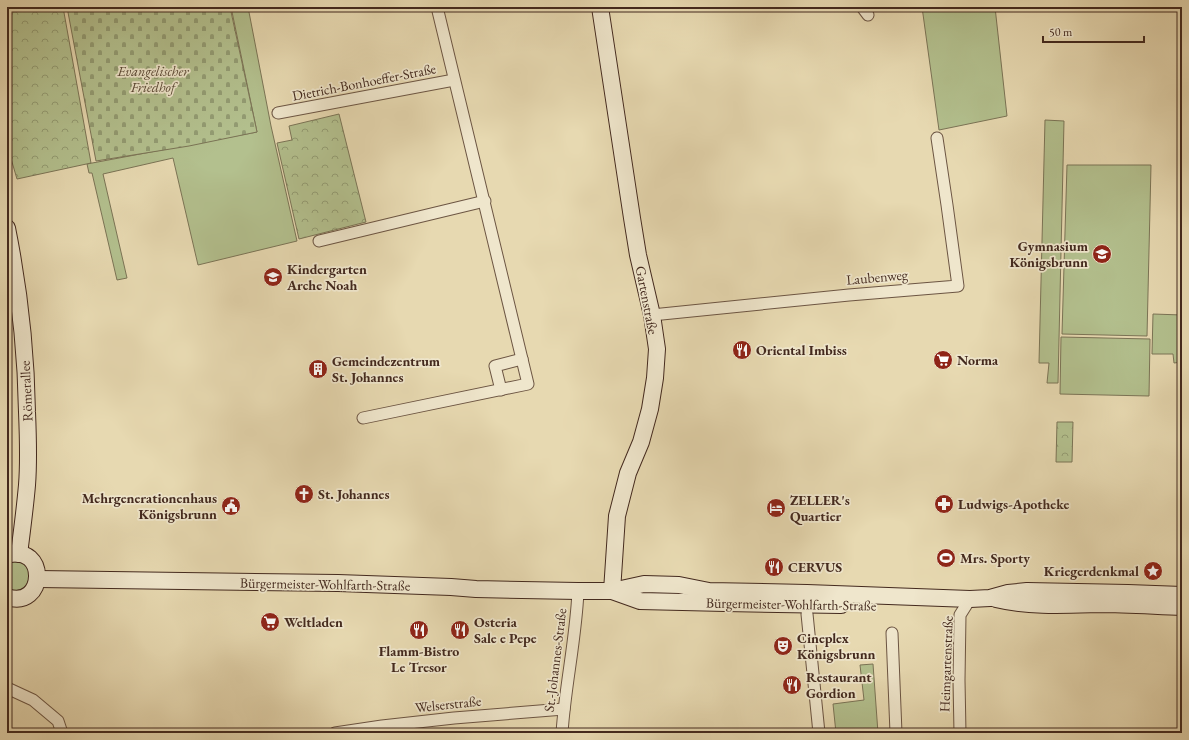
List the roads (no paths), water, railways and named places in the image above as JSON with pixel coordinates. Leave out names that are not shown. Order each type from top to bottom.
[{"type":"street","name":"Dietrich-Bonhoeffer-Straße","points":[[363,418],[528,384],[437,7]]},
{"type":"street","name":"Gartenstraße","points":[[600,7],[635,238],[652,315],[657,350],[655,378],[650,409],[641,442],[628,473],[616,516],[612,591]]},
{"type":"street","name":"Dietrich-Bonhoeffer-Straße","points":[[278,113],[454,80]]},
{"type":"street","name":"Laubenweg","points":[[652,315],[849,295],[958,286],[937,138]]},
{"type":"street","points":[[319,241],[484,201]]},
{"type":"street","name":"Römerallee","points":[[7,228],[20,306],[26,379],[28,434],[27,484],[13,555]]},
{"type":"street","points":[[501,390],[495,366],[522,359]]},
{"type":"street","points":[[7,600],[22,598],[28,595],[36,585],[38,578],[35,565],[31,560],[25,556],[13,555]]},
{"type":"street","name":"Bürgermeister-Wohlfarth-Straße","points":[[38,578],[338,583],[451,587],[483,590],[578,591],[612,591],[640,584],[660,584],[678,585],[709,591],[970,599],[990,598],[1008,593],[1027,591],[1182,595]]},
{"type":"street","points":[[660,584],[655,592],[660,601]]},
{"type":"street","name":"St.-Johannes-Straße","points":[[562,733],[578,591]]},
{"type":"street","name":"Bürgermeister-Wohlfarth-Straße","points":[[612,591],[640,600],[725,603],[945,607],[970,599]]},
{"type":"street","name":"Bürgermeister-Wohlfarth-Straße","points":[[990,598],[1012,603],[1119,604],[1182,607]]},
{"type":"street","name":"Heimgartenstraße","points":[[960,733],[960,615],[970,599]]},
{"type":"street","points":[[807,614],[819,733]]},
{"type":"street","points":[[892,633],[896,733]]},
{"type":"street","points":[[7,688],[33,700],[58,722],[62,733]]},
{"type":"street","name":"Welserstraße","points":[[335,733],[433,720],[564,709]]},
{"type":"place","name":"Gymnasium Königsbrunn","points":[[1102,254]]},
{"type":"place","name":"Kindergarten Arche Noah","points":[[273,277]]},
{"type":"place","name":"Oriental Imbiss","points":[[742,350]]},
{"type":"place","name":"Norma","points":[[943,360]]},
{"type":"place","name":"Gemeindezentrum St. Johannes","points":[[318,369]]},
{"type":"place","name":"St. Johannes","points":[[304,494]]},
{"type":"place","name":"Ludwigs-Apotheke","points":[[944,504]]},
{"type":"place","name":"Mehrgenerationenhaus Königsbrunn","points":[[231,506]]},
{"type":"place","name":"ZELLER's Quartier","points":[[776,508]]},
{"type":"place","name":"Mrs. Sporty","points":[[946,558]]},
{"type":"place","name":"CERVUS","points":[[774,567]]},
{"type":"place","name":"Kriegerdenkmal","points":[[1153,571]]},
{"type":"place","name":"Weltladen","points":[[270,622]]},
{"type":"place","name":"Flamm-Bistro Le Tresor","points":[[419,630]]},
{"type":"place","name":"Osteria Sale e Pepe","points":[[460,630]]},
{"type":"place","name":"Cineplex Königsbrunn","points":[[783,646]]},
{"type":"place","name":"Restaurant Gordion","points":[[792,685]]},
{"type":"park label","name":"Evangelischer Friedhof","points":[[153,80]]}]
